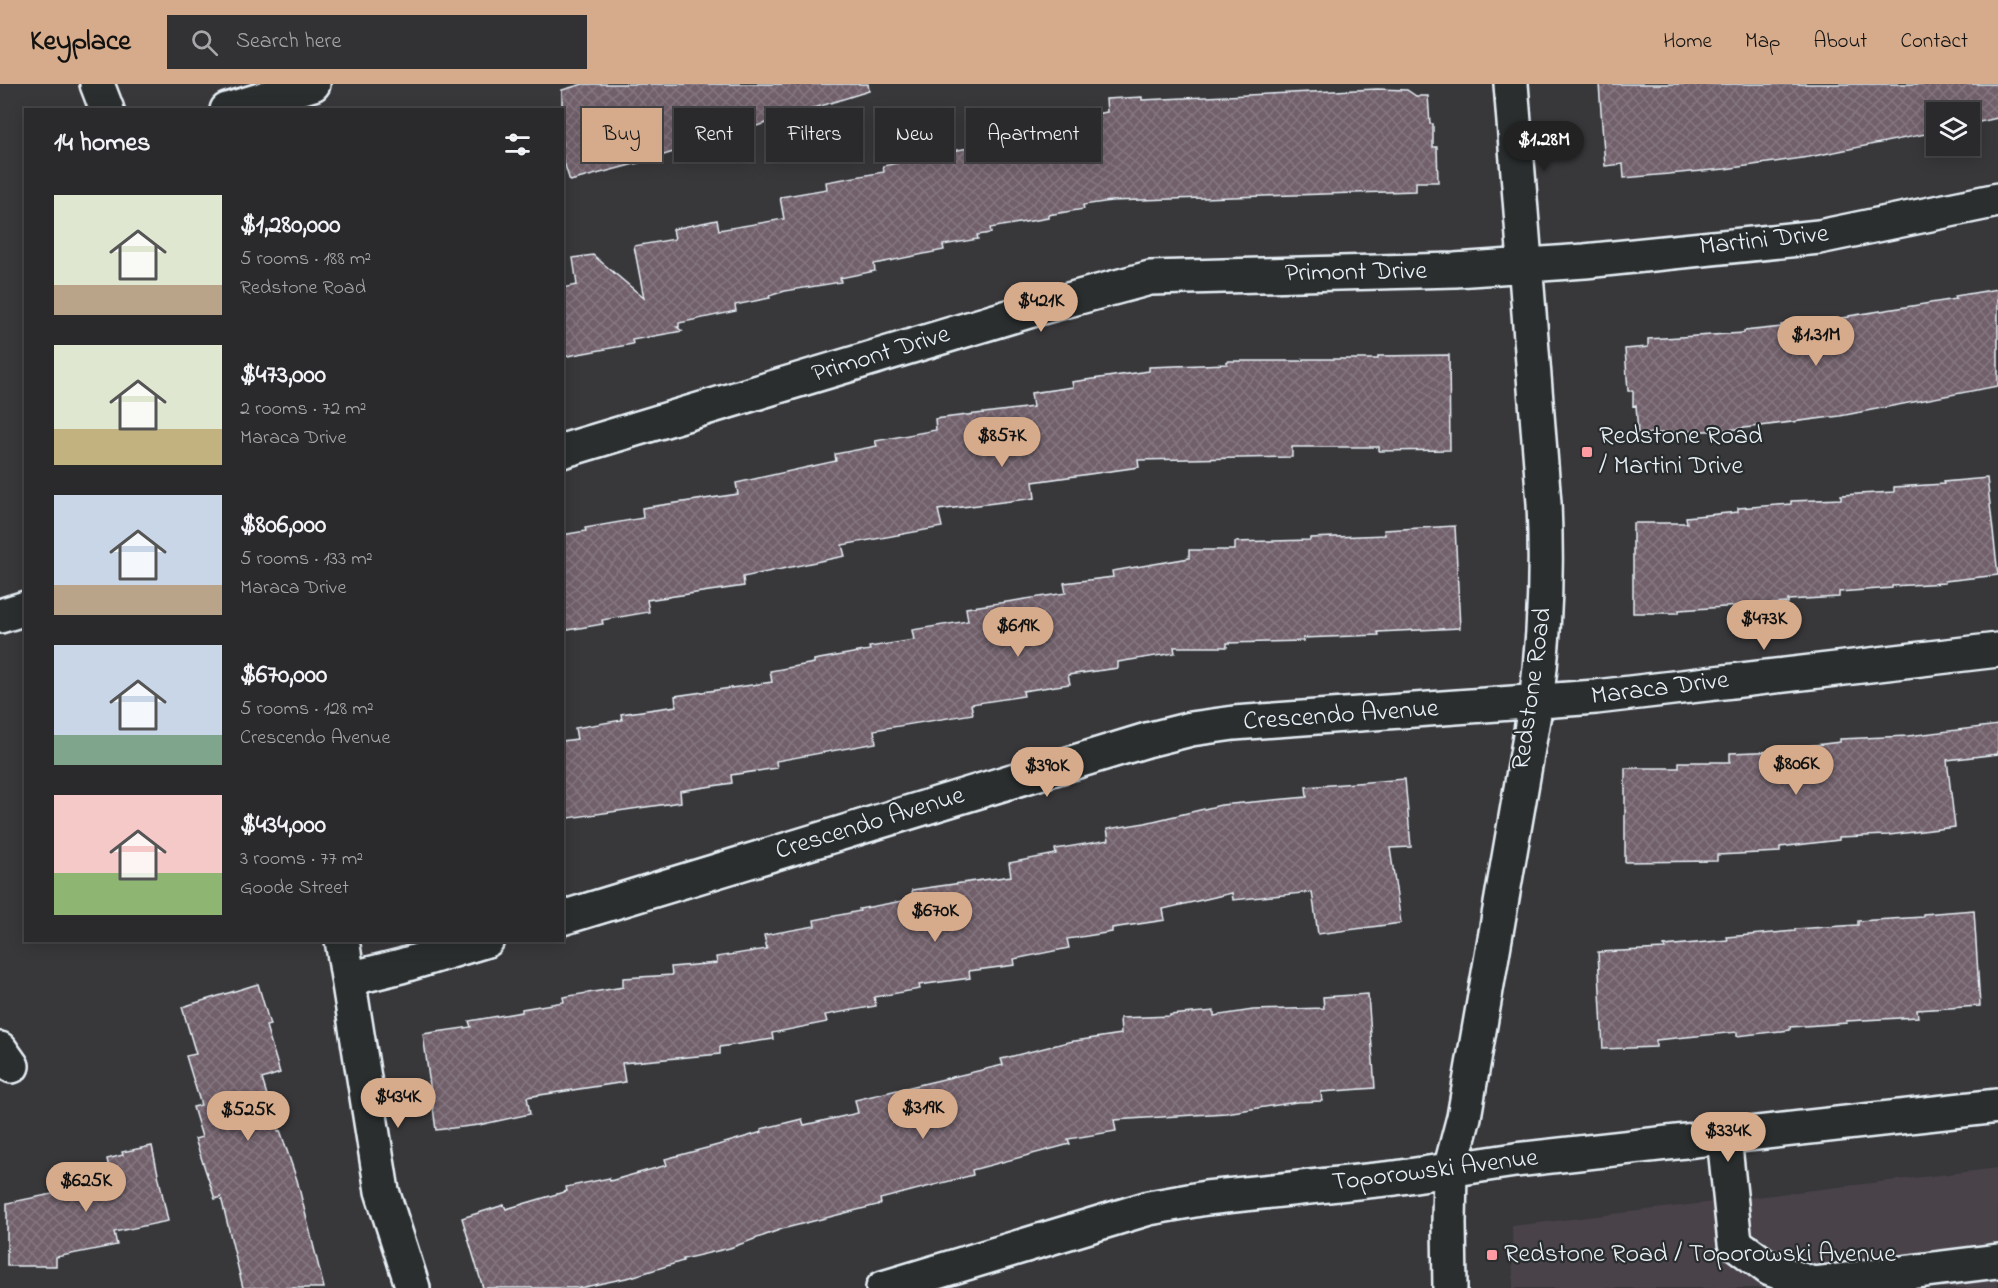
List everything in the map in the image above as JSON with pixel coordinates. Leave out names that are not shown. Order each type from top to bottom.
[{"type":"street","points":[[97,84],[106,108]]},
{"type":"street","points":[[234,108],[313,84]]},
{"type":"street","name":"Redstone Road","points":[[1450,1288],[1450,1170],[1464,1117],[1542,659],[1546,553],[1511,84]]},
{"type":"street","name":"Martini Drive","points":[[1526,265],[1819,237],[1998,200]]},
{"type":"street","name":"Primont Drive","points":[[564,450],[1042,306],[1150,278],[1455,270],[1526,265]]},
{"type":"street","points":[[0,616],[24,609]]},
{"type":"street","name":"Maraca Drive","points":[[1536,702],[1998,650]]},
{"type":"street","name":"Crescendo Avenue","points":[[564,917],[1147,740],[1191,729],[1268,720],[1536,702]]},
{"type":"street","points":[[342,942],[382,1191],[413,1288]]},
{"type":"street","points":[[349,979],[480,942]]},
{"type":"street","name":"Toporowski Avenue","points":[[883,1288],[1149,1208],[1226,1196],[1450,1170],[1515,1160],[1998,1106]]},
{"type":"street","points":[[1724,1137],[1735,1243],[1770,1269],[1813,1284],[1998,1262]]},
{"type":"shaded area","points":[[1998,1168],[1998,1288],[1513,1288],[1512,1226]]},
{"type":"building","points":[[583,84],[868,84],[869,91],[814,108],[766,108],[766,123],[754,127],[754,108],[674,108],[674,152],[662,156],[662,108],[582,108],[582,162],[641,162],[570,181],[564,162],[564,108],[562,108],[562,90]]},
{"type":"building","points":[[1599,84],[1998,84],[1998,118],[1980,122],[1980,102],[1926,102],[1926,134],[1809,157],[1725,169],[1624,178],[1623,164],[1605,166]]},
{"type":"building","points":[[1377,89],[1407,90],[1416,96],[1428,96],[1430,124],[1433,124],[1433,147],[1437,147],[1438,182],[1416,182],[1416,191],[1111,201],[1083,205],[1084,209],[1048,215],[1048,218],[990,228],[991,233],[977,235],[978,239],[943,245],[944,250],[874,264],[875,271],[840,278],[841,282],[785,291],[769,296],[770,298],[735,305],[736,311],[679,323],[677,327],[682,331],[632,340],[633,344],[564,357],[564,288],[577,285],[573,258],[593,255],[644,298],[634,246],[675,239],[673,229],[717,220],[719,230],[784,219],[780,197],[827,189],[826,182],[884,172],[883,166],[902,162],[954,162],[954,151],[966,149],[966,162],[1101,162],[1101,113],[1107,112],[1106,99],[1142,97],[1142,100]]},
{"type":"building","points":[[1998,289],[1998,386],[1840,416],[1728,430],[1638,434],[1633,391],[1628,391],[1625,349],[1648,347],[1648,339],[1744,333],[1744,331],[1782,327],[1781,325],[1849,317],[1956,299],[1955,296]]},
{"type":"building","points":[[1449,355],[1450,450],[1379,451],[1379,447],[1292,447],[1292,457],[1138,460],[1139,467],[1033,482],[1035,498],[938,510],[942,527],[842,545],[845,556],[743,577],[744,586],[647,600],[649,612],[602,620],[603,624],[564,631],[564,535],[586,531],[585,528],[643,518],[642,508],[738,494],[736,483],[836,461],[835,454],[877,446],[875,441],[936,430],[935,419],[1033,407],[1031,393],[1073,387],[1072,382],[1149,371],[1149,367],[1227,364],[1227,361],[1378,359],[1378,356]]},
{"type":"building","points":[[1987,478],[1998,575],[1945,581],[1945,583],[1839,592],[1839,597],[1788,600],[1788,603],[1679,610],[1679,613],[1633,613],[1633,523],[1687,523],[1686,517],[1738,512],[1738,508],[1791,504],[1791,501],[1841,499],[1841,495],[1894,492],[1894,487],[1944,484],[1943,482]]},
{"type":"building","points":[[1455,526],[1460,628],[1378,632],[1379,635],[1303,638],[1303,641],[1227,643],[1227,647],[1174,647],[1175,653],[1118,662],[1118,668],[1068,675],[1070,684],[1023,691],[1024,696],[971,704],[973,714],[874,730],[876,743],[776,761],[777,768],[731,775],[732,783],[680,791],[681,802],[564,819],[564,741],[577,739],[575,728],[622,720],[621,714],[676,706],[675,696],[772,682],[770,671],[870,650],[869,647],[914,640],[912,630],[968,621],[966,608],[1066,593],[1064,583],[1113,577],[1112,571],[1189,558],[1189,550],[1235,550],[1235,542],[1385,535],[1384,530]]},
{"type":"building","points":[[1998,725],[1998,754],[1947,760],[1955,827],[1889,835],[1839,837],[1839,840],[1780,847],[1780,852],[1717,855],[1717,861],[1625,862],[1625,768],[1679,768],[1679,762],[1730,762],[1730,753],[1782,751],[1782,749],[1840,742],[1840,739],[1908,736]]},
{"type":"building","points":[[1405,779],[1411,847],[1390,848],[1401,923],[1318,934],[1312,892],[1233,900],[1232,893],[1163,909],[1165,920],[1112,928],[1112,932],[1067,939],[1069,948],[1014,959],[1015,965],[969,971],[970,978],[919,985],[920,989],[874,997],[876,1006],[825,1015],[827,1022],[772,1033],[773,1039],[720,1047],[720,1054],[622,1063],[625,1082],[527,1097],[530,1114],[479,1125],[436,1130],[423,1034],[471,1027],[469,1021],[564,1002],[563,997],[623,987],[623,978],[672,975],[671,967],[717,963],[716,957],[767,949],[764,935],[815,926],[814,920],[913,899],[912,890],[1011,876],[1009,863],[1056,854],[1055,849],[1109,840],[1107,829],[1145,823],[1221,805],[1307,797],[1306,787]]},
{"type":"building","points":[[1974,910],[1980,1006],[1917,1010],[1918,1017],[1846,1021],[1847,1023],[1790,1027],[1790,1030],[1737,1036],[1737,1032],[1656,1040],[1656,1047],[1603,1049],[1598,952],[1665,949],[1664,946],[1728,940],[1727,937],[1858,925],[1858,921],[1923,917],[1923,914]]},
{"type":"building","points":[[258,984],[270,1025],[266,1026],[280,1073],[262,1079],[278,1131],[280,1130],[297,1180],[324,1288],[243,1288],[221,1197],[215,1199],[195,1139],[202,1137],[193,1107],[201,1105],[186,1056],[196,1054],[182,1007]]},
{"type":"building","points":[[1368,994],[1375,1088],[1321,1092],[1322,1101],[1297,1102],[1226,1113],[1114,1120],[1116,1131],[1068,1139],[1070,1144],[972,1170],[973,1175],[880,1199],[881,1204],[782,1229],[730,1248],[683,1259],[683,1261],[631,1277],[580,1288],[483,1288],[462,1218],[504,1205],[506,1209],[567,1191],[566,1187],[609,1178],[610,1181],[667,1165],[665,1159],[762,1132],[761,1129],[802,1119],[804,1125],[858,1113],[855,1100],[1003,1065],[1001,1059],[1068,1042],[1121,1034],[1120,1018],[1214,1011],[1214,1016],[1253,1010],[1324,1008],[1323,997]]},
{"type":"building","points":[[152,1146],[168,1221],[114,1232],[117,1245],[56,1257],[56,1266],[7,1266],[7,1203],[112,1182],[107,1159],[123,1155],[122,1152]]},
{"type":"place","name":"Redstone Road / Martini Drive","points":[[1587,452]]},
{"type":"place","name":"Redstone Road / Toporowski Avenue","points":[[1492,1255]]}]
